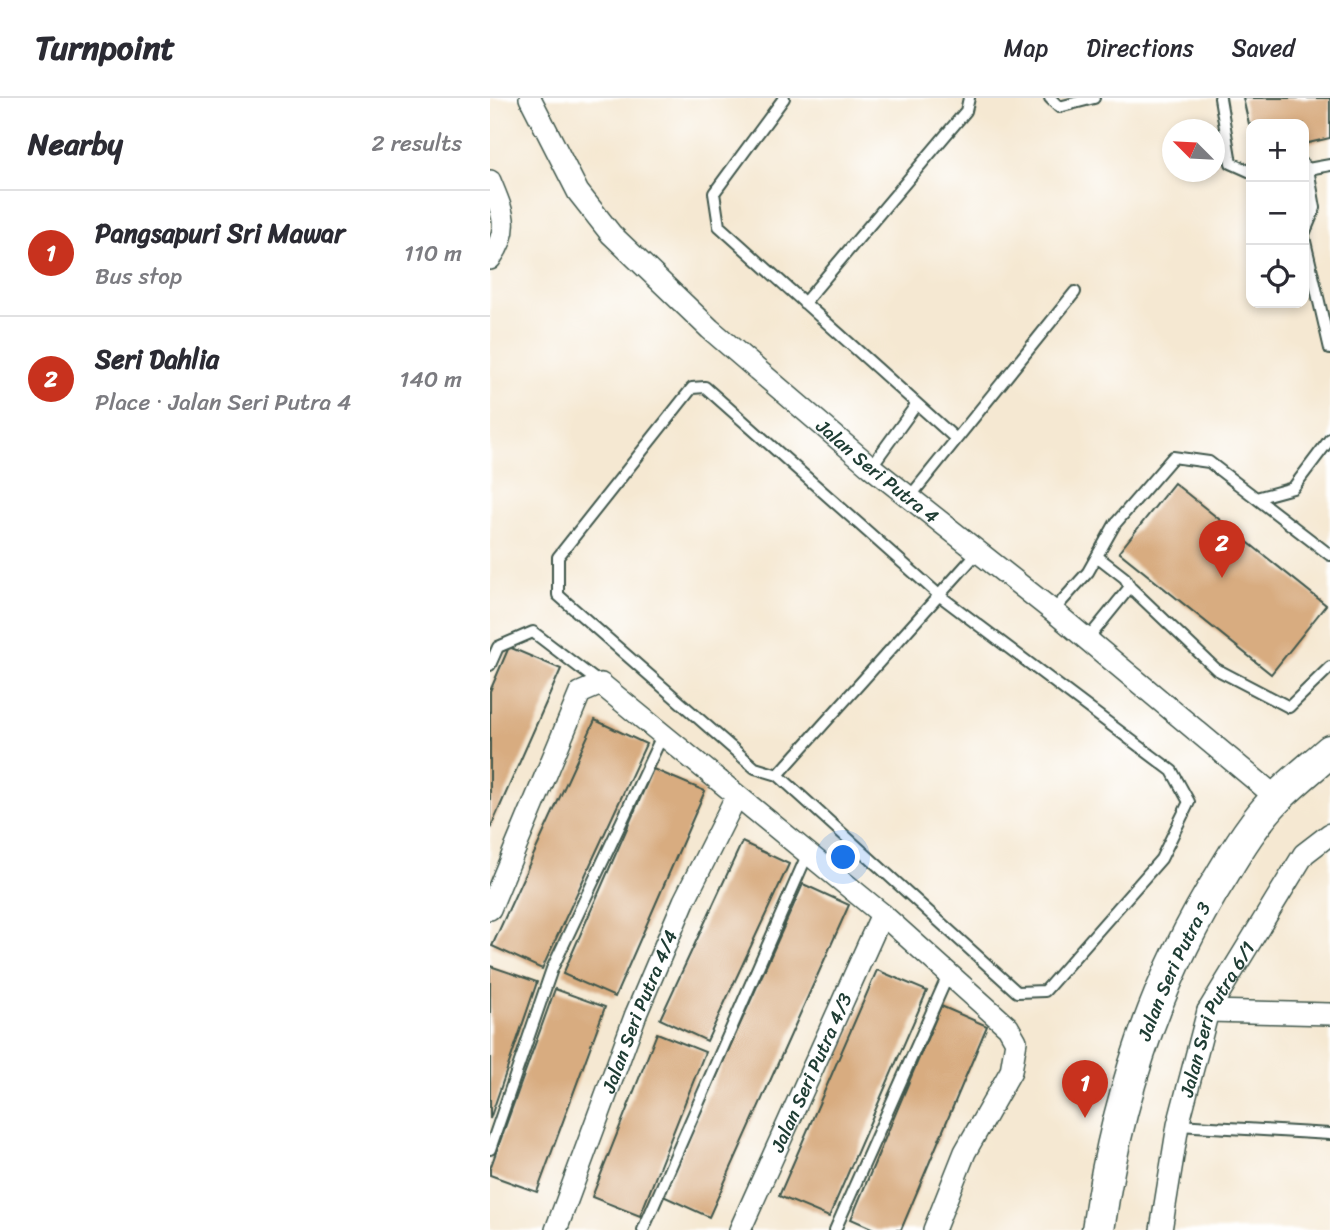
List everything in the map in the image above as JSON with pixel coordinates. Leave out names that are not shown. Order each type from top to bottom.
[{"type":"street","name":"Jalan Seri Putra 4","points":[[530,98],[578,192],[611,234],[710,329],[871,467],[1053,611],[1277,798]]},
{"type":"street","points":[[490,181],[505,218],[503,237],[490,259]]},
{"type":"street","points":[[490,909],[580,693],[601,684],[882,914],[1009,1027],[1016,1041],[1011,1072],[965,1152],[934,1230]]},
{"type":"street","name":"Jalan Seri Putra 3","points":[[1098,1230],[1106,1172],[1128,1079],[1158,995],[1201,908],[1243,841],[1277,798],[1330,751]]},
{"type":"street","name":"Jalan Seri Putra 4/4","points":[[556,1230],[636,1014],[684,901],[736,797]]},
{"type":"street","name":"Jalan Seri Putra 6/1","points":[[1161,1230],[1178,1125],[1208,1012],[1304,854],[1330,834]]},
{"type":"street","name":"Jalan Seri Putra 4/3","points":[[740,1230],[882,914]]},
{"type":"street","points":[[1208,1012],[1330,1014]]},
{"type":"lane","points":[[784,98],[713,193],[719,226],[955,438]]},
{"type":"lane","points":[[804,303],[966,111],[969,98]]},
{"type":"lane","points":[[1050,98],[1059,107],[1094,98]]},
{"type":"lane","points":[[1220,98],[1231,163],[1246,170]]},
{"type":"lane","points":[[1309,167],[1330,164]]},
{"type":"lane","points":[[1309,181],[1315,208],[1309,223]]},
{"type":"lane","points":[[1306,245],[1330,349]]},
{"type":"lane","points":[[909,498],[1075,292]]},
{"type":"lane","points":[[705,387],[940,596],[1172,771],[1189,802],[1161,859],[1045,991],[1017,992],[778,775],[755,768],[558,595],[558,557],[692,388],[705,387]]},
{"type":"lane","points":[[871,467],[916,405]]},
{"type":"lane","points":[[1256,498],[1293,488],[1330,439]]},
{"type":"lane","points":[[1053,611],[1098,557],[1115,524],[1173,457],[1209,462],[1330,555]]},
{"type":"lane","points":[[778,775],[977,553]]},
{"type":"lane","points":[[1098,557],[1125,578],[1130,587],[1216,669],[1289,707],[1330,667]]},
{"type":"lane","points":[[1087,640],[1130,587]]},
{"type":"lane","points":[[490,665],[498,647],[533,632],[601,684]]},
{"type":"lane","points":[[490,1149],[552,969],[662,736]]},
{"type":"lane","points":[[643,1230],[808,853]]},
{"type":"lane","points":[[835,1230],[950,972]]},
{"type":"lane","points":[[1178,1125],[1330,1134]]},
{"type":"building","points":[[1243,98],[1330,98],[1330,138],[1309,143],[1309,119],[1248,119]]},
{"type":"building","points":[[1174,483],[1326,605],[1271,674],[1119,552]]},
{"type":"building","points":[[509,647],[561,669],[490,829],[490,691]]},
{"type":"building","points":[[595,720],[646,744],[542,969],[492,946]]},
{"type":"building","points":[[653,769],[705,791],[615,997],[563,974]]},
{"type":"building","points":[[742,842],[789,864],[707,1041],[660,1019]]},
{"type":"building","points":[[803,884],[849,905],[709,1217],[663,1196]]},
{"type":"building","points":[[490,966],[537,982],[490,1119]]},
{"type":"building","points":[[877,970],[927,991],[829,1217],[779,1196]]},
{"type":"building","points":[[555,989],[605,1007],[537,1192],[490,1175],[490,1169]]},
{"type":"building","points":[[941,1006],[987,1026],[901,1230],[876,1230],[851,1219]]},
{"type":"building","points":[[657,1033],[705,1052],[640,1216],[592,1197]]},
{"type":"place","name":"Seri Dahlia","points":[[1222,578]]},
{"type":"place","name":"Pangsapuri Sri Mawar","points":[[1085,1118]]}]
